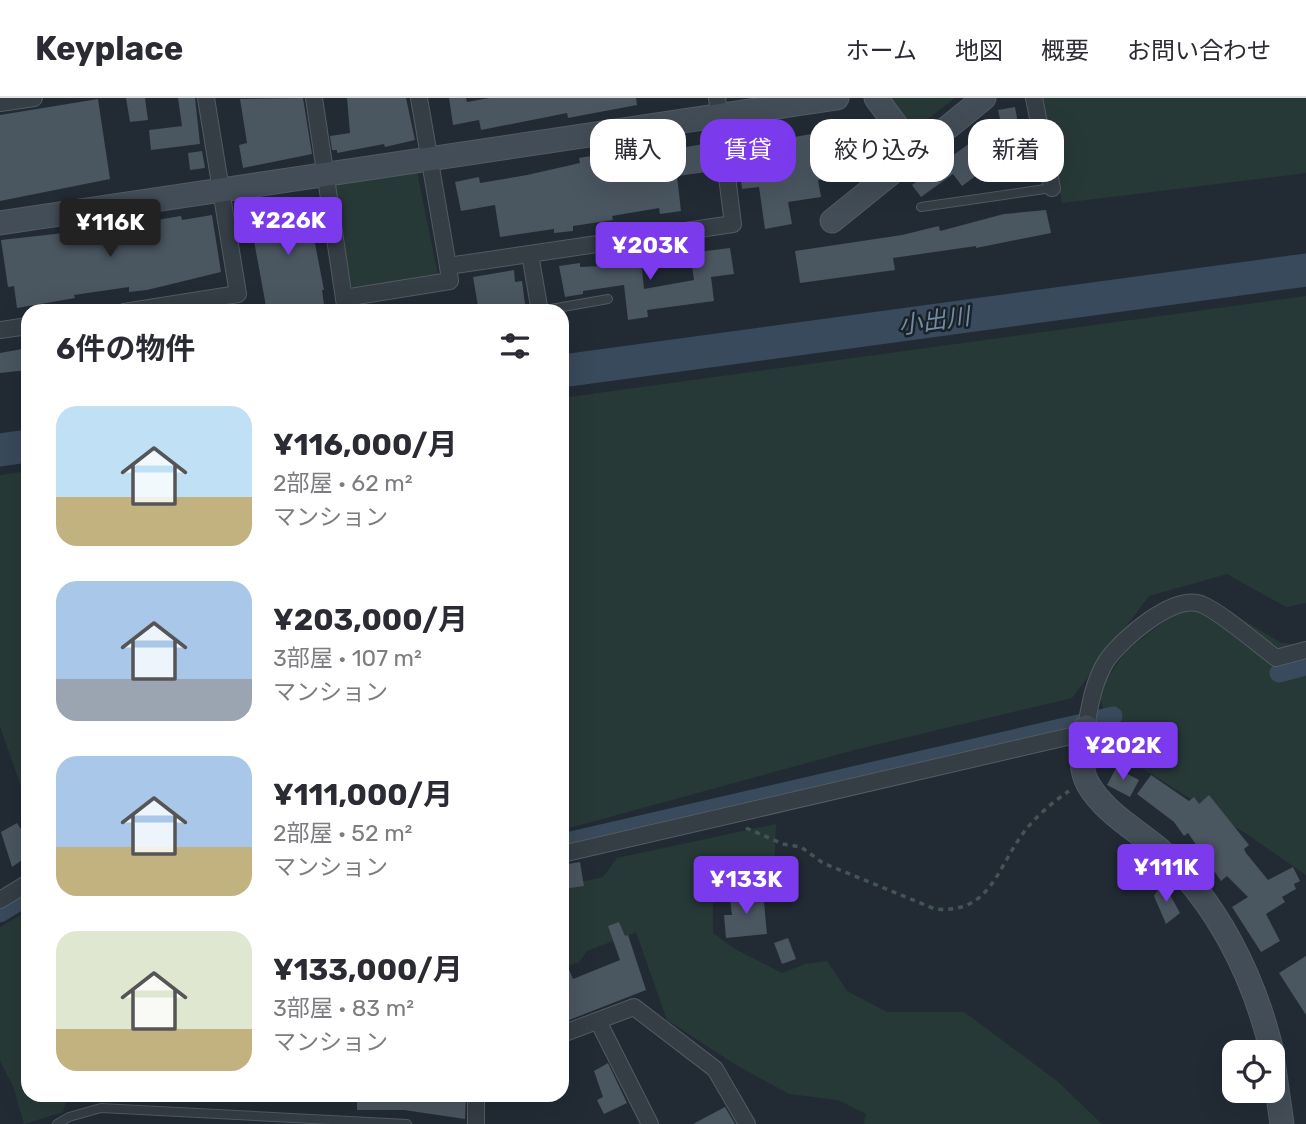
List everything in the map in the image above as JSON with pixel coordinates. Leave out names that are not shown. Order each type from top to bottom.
[{"type":"street","points":[[0,103],[34,98]]},
{"type":"street","points":[[175,304],[238,294],[206,98]]},
{"type":"street","points":[[314,98],[345,304]]},
{"type":"street","points":[[349,304],[450,281],[419,98]]},
{"type":"street","points":[[0,223],[429,159],[718,107],[837,98]]},
{"type":"street","points":[[876,98],[892,119]]},
{"type":"street","points":[[954,122],[984,98]]},
{"type":"street","points":[[1034,98],[1052,188]]},
{"type":"street","points":[[448,266],[733,224],[718,107]]},
{"type":"street","points":[[832,221],[879,182]]},
{"type":"street","points":[[530,254],[539,304]]},
{"type":"street","points":[[0,330],[21,327]]},
{"type":"street","points":[[1268,1040],[1251,981],[1227,936],[1196,891],[1161,851],[1099,800],[1087,782],[1082,765],[1092,693],[1107,661],[1140,628],[1178,603],[1203,605],[1276,657],[1306,650]]},
{"type":"street","points":[[569,852],[722,817],[1086,725]]},
{"type":"street","points":[[0,900],[21,887]]},
{"type":"street","points":[[569,1031],[634,1007],[715,1069],[747,1124]]},
{"type":"street","points":[[597,1021],[650,1124]]},
{"type":"street","points":[[475,1102],[476,1124]]},
{"type":"street","points":[[1279,1103],[1282,1124]]},
{"type":"lane","points":[[921,207],[1052,188]]},
{"type":"lane","points":[[569,306],[608,299]]},
{"type":"lane","points":[[57,1124],[69,1117],[101,1108],[407,1124]]},
{"type":"path","points":[[722,817],[783,844],[801,847],[823,863],[935,909],[953,911],[986,893],[1024,832],[1066,793],[1087,782]]},
{"type":"shaded area","points":[[891,98],[955,98],[928,119],[905,119]]},
{"type":"shaded area","points":[[1041,98],[1306,98],[1306,173],[1062,203],[1058,182],[1064,182],[1064,119],[1045,119]]},
{"type":"shaded area","points":[[417,172],[438,275],[352,289],[334,182]]},
{"type":"shaded area","points":[[1306,296],[1306,603],[1286,607],[1227,574],[1149,596],[1072,698],[858,749],[569,828],[569,397]]},
{"type":"shaded area","points":[[21,472],[21,787],[0,726],[0,475]]},
{"type":"shaded area","points":[[1212,601],[1281,643],[1306,645],[1306,875],[1118,753],[1098,692],[1126,651],[1175,613]]},
{"type":"shaded area","points":[[776,824],[774,867],[713,901],[713,933],[735,949],[782,973],[805,964],[827,961],[847,991],[887,1012],[964,1012],[1057,1081],[1102,1124],[864,1124],[866,1114],[838,1100],[789,1094],[733,1063],[667,1020],[636,932],[587,951],[579,962],[569,966],[569,884],[603,877],[617,858]]},
{"type":"shaded area","points":[[21,915],[21,1102],[66,1102],[63,1112],[24,1124],[13,1086],[0,1061],[0,927]]},
{"type":"building","points":[[126,98],[145,98],[148,120],[130,122]]},
{"type":"building","points":[[178,98],[195,98],[200,144],[151,150],[149,130],[182,126]]},
{"type":"building","points":[[303,98],[312,154],[243,168],[239,145],[247,143],[240,99]]},
{"type":"building","points":[[347,98],[406,98],[415,140],[337,153],[337,150],[332,150],[330,136],[350,133]]},
{"type":"building","points":[[449,98],[466,98],[467,102],[489,98],[636,98],[637,105],[568,118],[567,113],[481,130],[479,120],[453,125]]},
{"type":"building","points":[[98,99],[110,179],[0,201],[0,115]]},
{"type":"building","points":[[1015,107],[1017,119],[1000,119],[998,110]]},
{"type":"building","points":[[810,134],[810,182],[818,182],[821,197],[788,202],[792,224],[765,229],[759,187],[742,189],[741,182],[796,182],[796,137]]},
{"type":"building","points":[[968,144],[968,182],[962,186],[954,175],[954,155]]},
{"type":"building","points":[[700,145],[700,173],[686,175],[686,147]]},
{"type":"building","points":[[202,151],[205,168],[190,170],[188,153]]},
{"type":"building","points":[[590,156],[590,182],[678,182],[681,211],[660,214],[659,208],[612,216],[613,220],[573,226],[573,231],[554,233],[554,229],[500,237],[495,205],[461,211],[455,182],[479,177],[480,183],[527,175],[580,163],[579,158]]},
{"type":"building","points":[[916,182],[942,182],[921,197],[912,185]]},
{"type":"building","points":[[311,198],[315,223],[311,223],[324,290],[324,304],[266,304],[248,208]]},
{"type":"building","points":[[1046,210],[1051,233],[976,248],[893,258],[895,270],[800,283],[795,251],[902,235],[939,226],[940,231],[1004,214]]},
{"type":"building","points":[[212,215],[221,272],[147,290],[129,292],[129,287],[74,295],[75,298],[40,304],[21,304],[21,307],[17,308],[14,286],[8,287],[1,240],[100,229],[181,216],[182,220]]},
{"type":"building","points":[[730,248],[734,274],[711,277],[714,301],[647,310],[648,317],[628,320],[624,285],[583,291],[583,294],[565,297],[559,266],[580,263],[580,267],[602,266],[641,259],[644,289],[694,280],[690,253]]},
{"type":"building","points":[[514,270],[515,282],[522,281],[525,304],[478,304],[473,277]]},
{"type":"building","points":[[21,349],[21,371],[0,373],[0,353]]},
{"type":"building","points":[[1116,768],[1139,780],[1130,797],[1107,785]]},
{"type":"building","points":[[1151,775],[1189,801],[1194,797],[1199,804],[1209,795],[1249,845],[1244,849],[1246,853],[1268,880],[1293,867],[1300,881],[1294,884],[1296,889],[1282,897],[1285,902],[1266,914],[1280,941],[1261,952],[1232,907],[1248,897],[1227,876],[1221,881],[1188,833],[1184,836],[1174,822],[1137,794]]},
{"type":"building","points":[[17,823],[21,829],[21,861],[12,867],[1,832]]},
{"type":"building","points":[[580,862],[584,886],[569,888],[569,864]]},
{"type":"building","points":[[1163,882],[1180,913],[1166,924],[1154,896]]},
{"type":"building","points":[[755,888],[764,902],[767,934],[726,938],[724,915],[732,915],[730,898],[743,896]]},
{"type":"building","points":[[619,922],[625,936],[628,935],[646,990],[569,1020],[569,970],[573,979],[620,960],[608,926]]},
{"type":"building","points":[[788,938],[796,959],[782,964],[774,943]]},
{"type":"building","points":[[1306,956],[1306,1015],[1279,973]]},
{"type":"building","points":[[608,1063],[627,1103],[604,1114],[597,1100],[603,1097],[594,1071]]},
{"type":"building","points":[[357,1102],[466,1102],[465,1119],[404,1110],[357,1110]]},
{"type":"building","points":[[725,1107],[735,1124],[693,1124]]},
{"type":"waterway","name":"小出川","points":[[569,370],[1306,270]]},
{"type":"waterway","name":"小出川","points":[[0,450],[21,447]]},
{"type":"waterway","points":[[1279,673],[1306,666]]},
{"type":"waterway","points":[[569,841],[1113,716]]},
{"type":"waterway","points":[[0,913],[21,900]]}]
